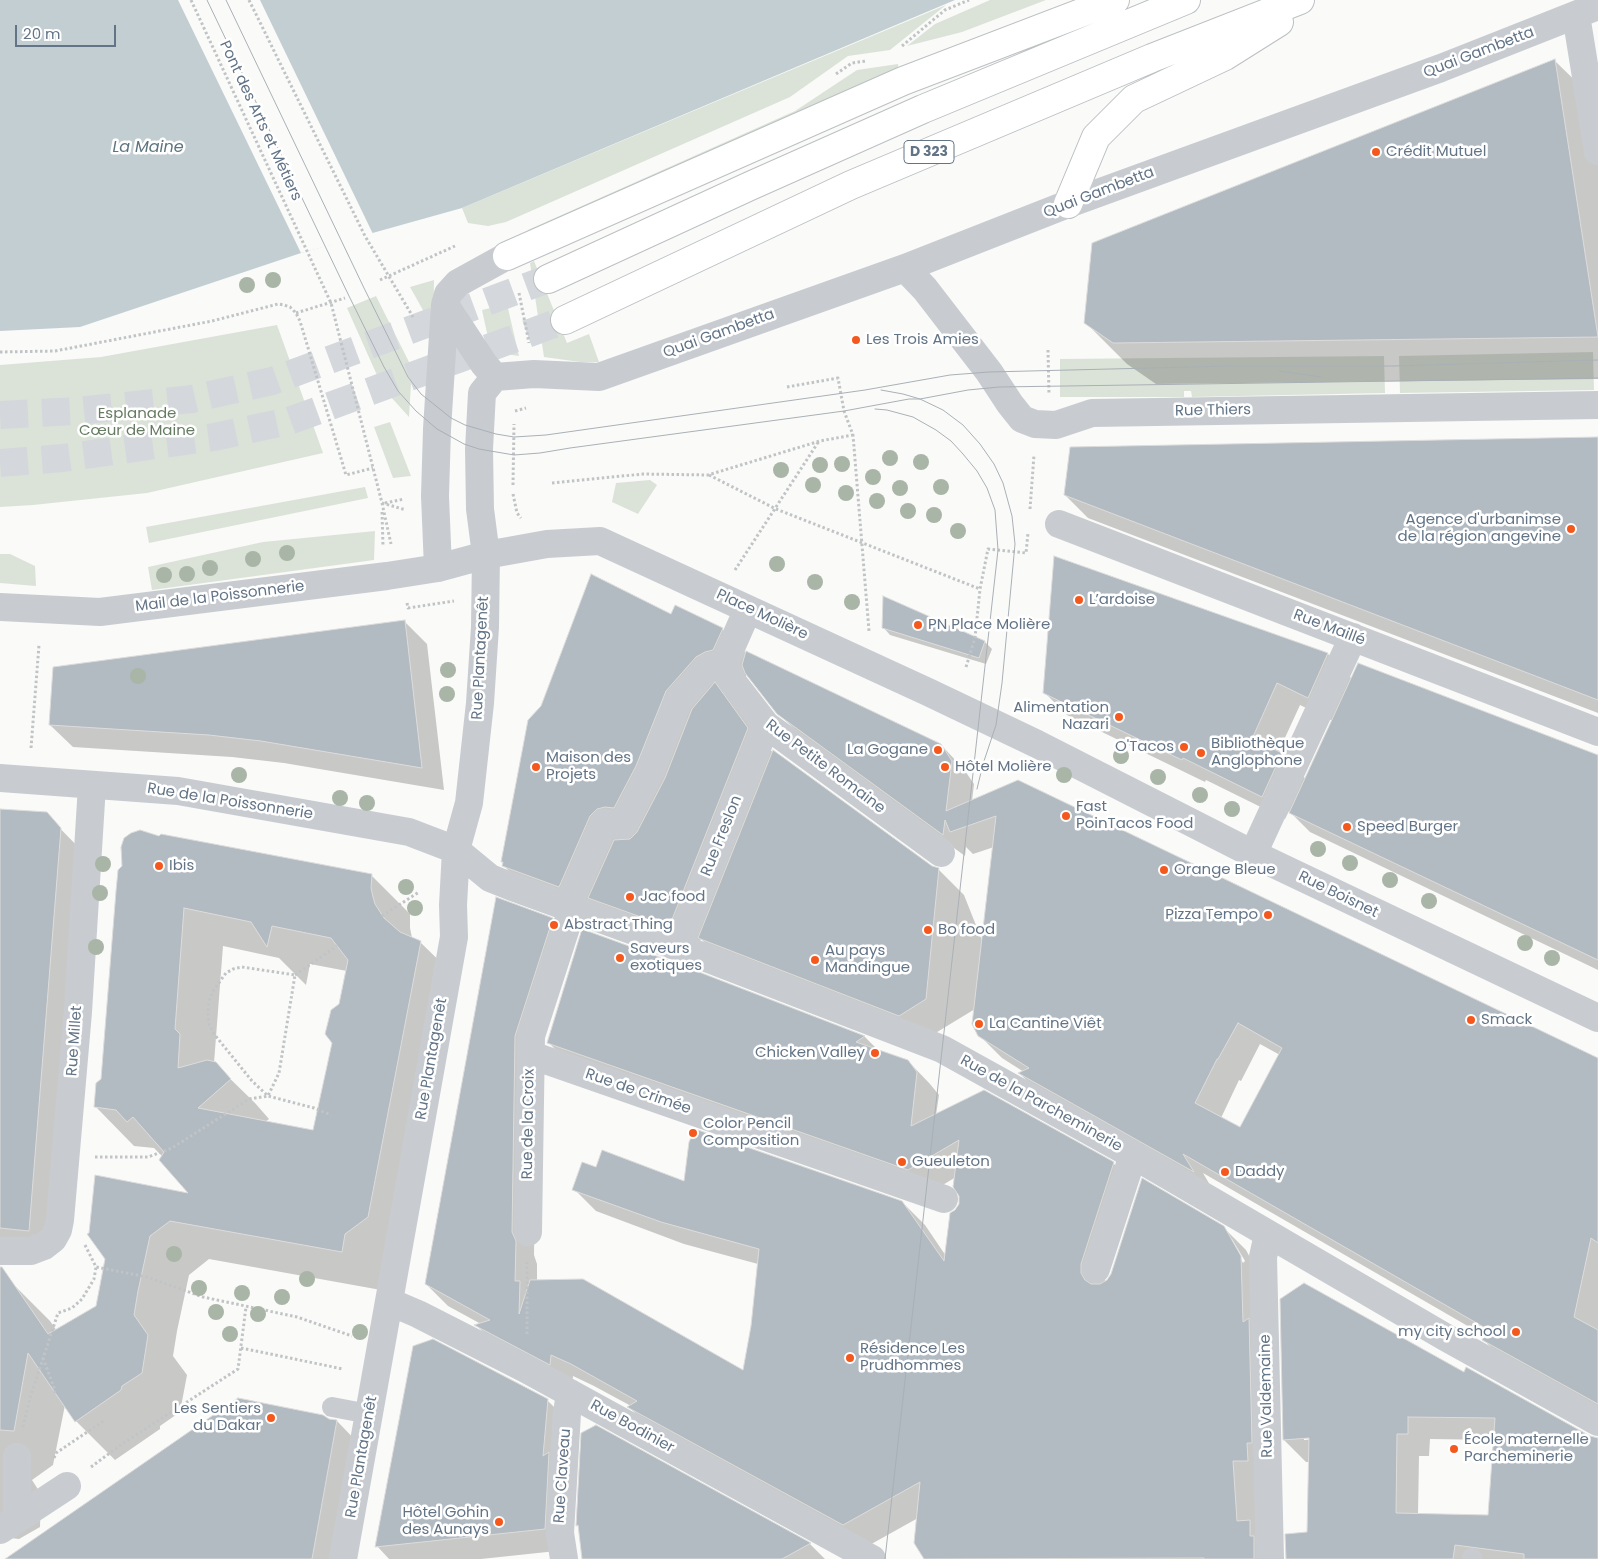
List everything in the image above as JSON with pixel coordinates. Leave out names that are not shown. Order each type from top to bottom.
[{"type":"highway","points":[[507,256],[903,81],[1115,0]]},
{"type":"highway","name":"D 323","points":[[548,280],[914,113],[1186,0]]},
{"type":"highway","name":"D 323","points":[[566,320],[851,185],[1143,62],[1300,0]]},
{"type":"highway","points":[[1068,204],[1096,137],[1134,99],[1224,56],[1314,0]]},
{"type":"street","points":[[1587,11],[1598,151]]},
{"type":"street","name":"Quai Gambetta","points":[[495,377],[534,374],[599,377],[905,268],[1068,204],[1442,68],[1587,11]]},
{"type":"street","points":[[438,568],[435,496],[436,438],[445,305],[448,294],[458,283],[507,256]]},
{"type":"street","name":"Rue Thiers","points":[[905,268],[925,289],[989,372],[1022,419],[1035,424],[1056,425],[1092,413],[1598,405]]},
{"type":"street","points":[[445,305],[484,364],[495,377]]},
{"type":"street","name":"Rue Plantagenêt","points":[[343,1559],[454,937],[452,905],[456,850],[469,803],[480,703],[485,628],[486,555],[480,509],[482,393],[495,377]]},
{"type":"street","name":"Rue Maillé","points":[[1059,524],[1598,732]]},
{"type":"street","name":"Place Molière","points":[[486,555],[547,544],[600,541],[1028,740]]},
{"type":"street","name":"Mail de la Poissonnerie","points":[[0,607],[100,612],[320,585],[438,568],[486,555]]},
{"type":"street","points":[[726,664],[748,609]]},
{"type":"street","points":[[1253,854],[1353,637]]},
{"type":"street","name":"Rue Petite Romaine","points":[[726,664],[728,675],[766,725],[941,853]]},
{"type":"street","name":"Rue de la Croix","points":[[528,1232],[531,1036],[573,900],[604,823],[623,825],[650,772],[678,701],[708,667],[726,664]]},
{"type":"street","name":"Rue Freslon","points":[[678,947],[766,725]]},
{"type":"street","name":"Rue Boisnet","points":[[1028,740],[1253,854],[1598,1018]]},
{"type":"street","name":"Rue de la Poissonnerie","points":[[0,778],[188,793],[409,832],[456,850]]},
{"type":"street","name":"Rue Millet","points":[[0,1251],[31,1251],[44,1246],[58,1230],[60,1220],[76,1041],[92,785]]},
{"type":"street","name":"Rue de la Parcheminerie","points":[[456,850],[490,878],[573,900],[678,947],[942,1049],[1133,1154],[1445,1337],[1598,1422]]},
{"type":"street","name":"Rue de Crimée","points":[[531,1054],[944,1199]]},
{"type":"street","points":[[1096,1270],[1133,1154]]},
{"type":"street","name":"Rue Valdemaine","points":[[1268,1234],[1263,1257],[1270,1559]]},
{"type":"street","name":"Rue Bodinier","points":[[390,1302],[418,1314],[570,1393],[872,1559]]},
{"type":"street","name":"Rue Claveau","points":[[564,1559],[560,1532],[567,1413],[570,1393]]},
{"type":"street","points":[[8,1525],[17,1458]]},
{"type":"street","points":[[8,1525],[67,1486]]},
{"type":"lane","points":[[332,1407],[370,1414]]},
{"type":"path","name":"Pont des Arts et Métiers","points":[[191,0],[331,303],[382,503],[384,555]]},
{"type":"path","points":[[249,0],[365,236]]},
{"type":"path","points":[[896,52],[945,10],[968,0]]},
{"type":"path","points":[[380,280],[457,246]]},
{"type":"path","points":[[507,256],[514,269],[530,349]]},
{"type":"path","points":[[296,313],[345,298]]},
{"type":"path","points":[[0,352],[55,351],[212,321],[278,304],[290,307],[300,321],[346,475],[373,468]]},
{"type":"path","points":[[1030,513],[1035,444],[1051,425],[1048,350]]},
{"type":"path","points":[[786,387],[838,378],[844,411],[853,435],[872,666]]},
{"type":"path","points":[[514,411],[513,493],[517,513],[527,525],[531,548]]},
{"type":"path","points":[[552,483],[643,474],[708,475],[820,441],[853,435]]},
{"type":"path","points":[[718,595],[820,441]]},
{"type":"path","points":[[708,475],[776,509],[980,589]]},
{"type":"path","points":[[382,503],[411,498]]},
{"type":"path","points":[[966,667],[975,638],[980,589],[988,549],[1026,553],[1029,523]]},
{"type":"path","points":[[31,748],[39,645]]},
{"type":"path","points":[[382,916],[419,892]]},
{"type":"path","points":[[268,1096],[252,1081],[214,1034],[210,1024],[209,1001],[213,991],[221,978],[233,969],[242,967],[295,975],[337,946]]},
{"type":"path","points":[[268,1096],[279,1073],[295,975]]},
{"type":"path","points":[[87,1157],[148,1157],[172,1148],[249,1099],[268,1096],[314,1108],[331,1115]]},
{"type":"path","points":[[527,1335],[528,1232]]},
{"type":"path","points":[[25,1416],[58,1313],[72,1308],[82,1300],[94,1279],[96,1267],[89,1251]]},
{"type":"path","points":[[96,1267],[147,1276],[203,1297],[297,1317],[344,1335],[352,1336]]},
{"type":"path","points":[[67,1486],[122,1444],[238,1369],[246,1307]]},
{"type":"path","points":[[241,1348],[343,1369]]},
{"type":"path","points":[[43,1357],[55,1390],[54,1396]]},
{"type":"green space","points":[[990,0],[1046,0],[962,32],[907,46],[935,24]]},
{"type":"green space","points":[[946,5],[890,50],[848,56],[790,97],[506,222],[488,226],[468,223],[462,208]]},
{"type":"green space","points":[[898,64],[899,73],[530,234],[528,230],[795,111],[857,70]]},
{"type":"green space","points":[[534,261],[567,343],[589,334],[599,362],[580,362],[544,357],[530,263]]},
{"type":"green space","points":[[434,280],[433,328],[410,287]]},
{"type":"green space","points":[[376,296],[412,368],[409,417],[390,396],[376,373],[347,308]]},
{"type":"green space","points":[[507,304],[519,356],[498,353],[489,342],[482,310]]},
{"type":"green space","name":"Esplanade Cœur de Maine","points":[[277,325],[323,453],[147,493],[0,507],[0,365],[101,357]]},
{"type":"green space","points":[[1593,352],[1594,390],[1400,393],[1399,356]]},
{"type":"green space","points":[[1384,356],[1385,393],[1192,397],[1191,391],[1184,391],[1184,397],[1060,397],[1060,359]]},
{"type":"green space","points":[[390,422],[411,476],[393,478],[374,427]]},
{"type":"green space","points":[[650,480],[657,485],[638,514],[612,502],[616,483]]},
{"type":"green space","points":[[365,487],[368,498],[149,543],[146,527]]},
{"type":"green space","points":[[375,531],[374,560],[152,590],[148,567],[263,542]]},
{"type":"green space","points":[[0,554],[10,554],[35,566],[36,586],[0,583]]},
{"type":"water","name":"La Maine","points":[[0,0],[955,0],[462,208],[301,253],[80,327],[0,331]]},
{"type":"pier","points":[[178,0],[260,0],[373,234],[301,253]]},
{"type":"building","points":[[1555,59],[1598,337],[1113,343],[1084,323],[1092,243]]},
{"type":"building","points":[[1598,437],[1598,700],[1064,495],[1070,447]]},
{"type":"building","points":[[1054,556],[1328,653],[1308,698],[1277,683],[1252,739],[1282,753],[1262,797],[1043,693]]},
{"type":"building","points":[[591,574],[671,614],[675,605],[723,628],[713,650],[696,657],[666,691],[636,766],[614,808],[605,807],[597,809],[590,816],[559,887],[502,866],[503,862],[501,862],[528,720],[541,706]]},
{"type":"building","points":[[883,596],[985,641],[979,658],[882,628]]},
{"type":"building","points":[[405,620],[422,768],[261,741],[209,735],[49,725],[53,667]]},
{"type":"building","points":[[746,651],[941,744],[952,761],[946,811],[1018,780],[1598,1058],[1598,1243],[1591,1238],[1574,1317],[1598,1330],[1598,1404],[1482,1340],[1487,1329],[1183,1154],[1194,1172],[1018,1073],[1029,1068],[978,1036],[972,1024],[996,816],[950,832],[945,820],[943,835],[777,714],[745,673],[742,665]],"holes":[[[1238,1023],[1282,1048],[1240,1127],[1195,1103]]]},
{"type":"building","points":[[1358,663],[1598,755],[1598,960],[1289,813]]},
{"type":"building","points":[[715,682],[748,728],[669,927],[588,898],[614,840],[630,839],[637,832],[665,778],[692,709]]},
{"type":"building","points":[[773,750],[932,866],[939,868],[926,999],[899,1016],[698,938]]},
{"type":"building","points":[[0,809],[47,812],[61,828],[29,1231],[0,1228]]},
{"type":"building","points":[[140,830],[159,836],[161,834],[372,874],[371,888],[373,897],[384,918],[400,932],[421,941],[368,1217],[345,1234],[342,1252],[170,1221],[150,1236],[138,1291],[134,1315],[148,1335],[142,1373],[75,1422],[28,1353],[14,1431],[0,1430],[0,1267],[2,1267],[48,1334],[96,1306],[105,1259],[87,1234],[89,1233],[95,1175],[188,1193],[159,1160],[164,1152],[133,1117],[127,1122],[116,1110],[94,1107],[96,1083],[101,1079],[118,870],[122,866],[121,847],[124,838]],"holes":[[[184,908],[251,922],[267,947],[272,926],[331,938],[348,960],[339,1004],[331,1010],[325,1034],[332,1043],[313,1130],[198,1108],[231,1079],[216,1062],[207,1060],[178,1068],[180,1034],[175,1029]]]},
{"type":"building","points":[[496,897],[553,918],[515,1036],[512,1232],[516,1241],[515,1281],[520,1281],[519,1314],[530,1280],[583,1279],[743,1370],[751,1326],[759,1249],[661,1222],[572,1190],[582,1162],[596,1167],[602,1150],[684,1181],[689,1142],[695,1129],[902,1201],[944,1261],[950,1213],[959,1204],[959,1196],[953,1187],[959,1140],[908,1170],[547,1043],[582,929],[865,1036],[856,1042],[908,1060],[917,1072],[911,1126],[984,1090],[1114,1162],[1081,1264],[1081,1273],[1085,1280],[1091,1284],[1100,1284],[1107,1280],[1111,1274],[1142,1178],[1224,1226],[1241,1256],[1243,1322],[1249,1318],[1252,1443],[1247,1443],[1248,1461],[1233,1461],[1237,1521],[1250,1520],[1250,1536],[1254,1536],[1254,1559],[924,1559],[914,1543],[920,1482],[843,1525],[627,1407],[637,1401],[571,1364],[551,1355],[550,1365],[474,1325],[490,1320],[425,1284]]},
{"type":"building","points":[[1304,1283],[1464,1372],[1466,1367],[1590,1436],[1598,1438],[1598,1559],[1524,1559],[1524,1554],[1455,1545],[1453,1559],[1286,1559],[1285,1534],[1307,1532],[1309,1438],[1283,1440],[1280,1299]],"holes":[[[1408,1417],[1495,1418],[1488,1515],[1396,1513],[1397,1434],[1408,1434]]]},
{"type":"building","points":[[433,1339],[548,1399],[543,1456],[549,1452],[545,1529],[375,1547],[413,1346]]},
{"type":"building","points":[[238,1398],[323,1415],[329,1419],[337,1420],[312,1559],[5,1559]]},
{"type":"building","points":[[596,1425],[811,1543],[782,1559],[582,1559],[578,1525],[576,1526],[581,1433]]},
{"type":"tunnel","points":[[0,415],[77,411],[192,399],[272,381],[548,279]]},
{"type":"tunnel","points":[[0,463],[63,458],[214,437],[289,421],[565,320]]},
{"type":"tram line","points":[[207,0],[349,296],[398,391],[416,411],[437,429],[464,444],[479,449],[514,455],[540,453],[844,411],[909,399],[999,387],[1598,378]]},
{"type":"tram line","points":[[226,0],[408,377],[421,394],[451,418],[465,425],[496,434],[514,437],[546,435],[865,390],[950,375],[989,372],[1231,366],[1393,366],[1598,360]]},
{"type":"tram line","points":[[1279,371],[1321,377]]},
{"type":"tram line","points":[[881,390],[920,399],[943,410],[963,425],[994,464],[1003,483],[1012,516],[1015,544],[1002,683],[996,725],[977,789]]},
{"type":"tram line","points":[[875,409],[913,417],[951,441],[963,454],[977,471],[987,488],[995,510],[998,550],[885,1559]]},
{"type":"place","name":"Crédit Mutuel","points":[[1376,152]]},
{"type":"place","name":"Les Trois Amies","points":[[856,340]]},
{"type":"place","name":"Agence d'urbanimse de la région angevine","points":[[1571,529]]},
{"type":"place","name":"L’ardoise","points":[[1079,600]]},
{"type":"place","name":"PN Place Molière","points":[[918,625]]},
{"type":"place","name":"Alimentation Nazari","points":[[1119,717]]},
{"type":"place","name":"O'Tacos","points":[[1184,747]]},
{"type":"place","name":"La Gogane","points":[[938,750]]},
{"type":"place","name":"Bibliothèque Anglophone","points":[[1201,753]]},
{"type":"place","name":"Maison des Projets","points":[[536,767]]},
{"type":"place","name":"Hôtel Molière","points":[[945,767]]},
{"type":"place","name":"Fast PoinTacos Food","points":[[1066,816]]},
{"type":"place","name":"Speed Burger","points":[[1347,827]]},
{"type":"place","name":"Ibis","points":[[159,866]]},
{"type":"place","name":"Orange Bleue","points":[[1164,870]]},
{"type":"place","name":"Jac food","points":[[630,897]]},
{"type":"place","name":"Pizza Tempo","points":[[1268,915]]},
{"type":"place","name":"Abstract Thing","points":[[554,925]]},
{"type":"place","name":"Bo food","points":[[928,930]]},
{"type":"place","name":"Saveurs exotiques","points":[[620,958]]},
{"type":"place","name":"Au pays Mandingue","points":[[815,960]]},
{"type":"place","name":"Smack","points":[[1471,1020]]},
{"type":"place","name":"La Cantine Viêt","points":[[979,1024]]},
{"type":"place","name":"Chicken Valley","points":[[875,1053]]},
{"type":"place","name":"Color Pencil Composition","points":[[693,1133]]},
{"type":"place","name":"Gueuleton","points":[[902,1162]]},
{"type":"place","name":"Daddy","points":[[1225,1172]]},
{"type":"place","name":"my city school","points":[[1516,1332]]},
{"type":"place","name":"Résidence Les Prudhommes","points":[[850,1358]]},
{"type":"place","name":"Les Sentiers du Dakar","points":[[271,1418]]},
{"type":"place","name":"École maternelle Parcheminerie","points":[[1454,1449]]},
{"type":"place","name":"Hôtel Gohin des Aunays","points":[[499,1522]]}]
